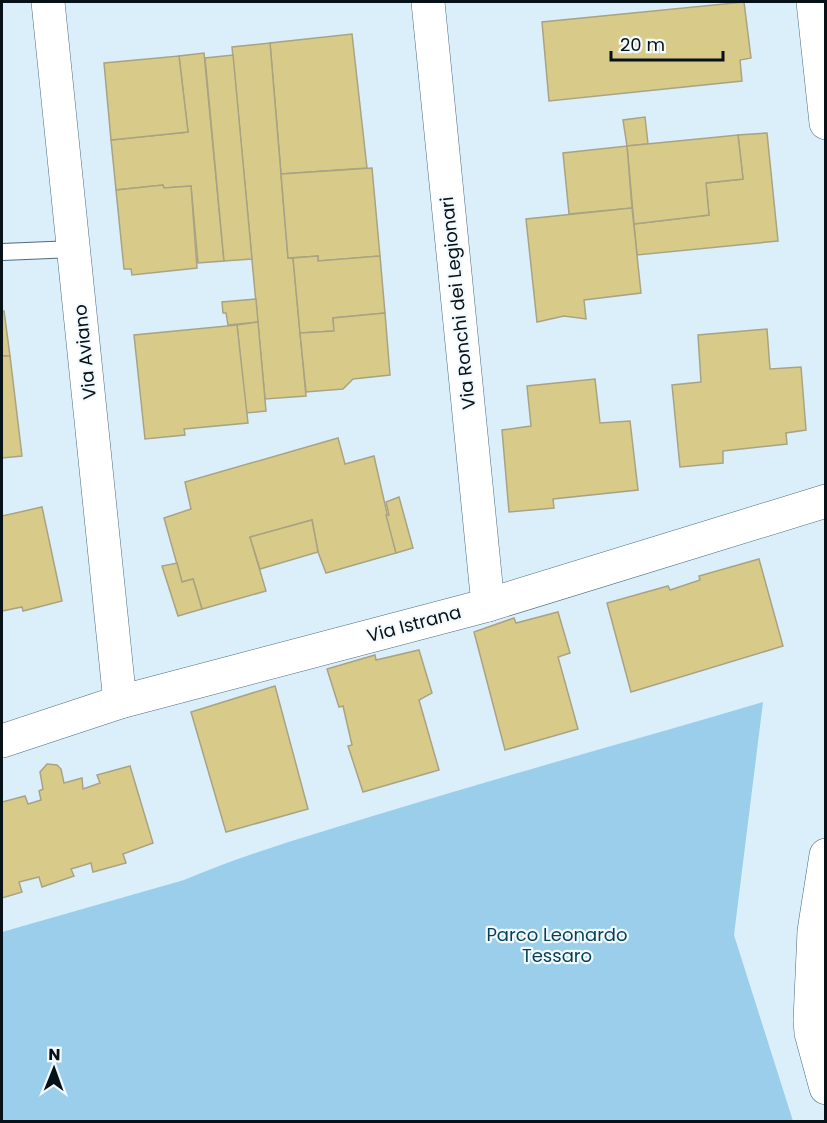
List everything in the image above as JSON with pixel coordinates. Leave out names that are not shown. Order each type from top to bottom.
[{"type":"street","name":"Via Aviano","points":[[48,2],[120,702]]},
{"type":"street","name":"Via Ronchi dei Legionari","points":[[428,2],[488,605]]},
{"type":"street","points":[[813,2],[825,123]]},
{"type":"street","name":"Via Istrana","points":[[2,741],[120,702],[488,605],[825,501]]},
{"type":"street","points":[[825,855],[814,931],[818,1017],[810,1033],[825,1088]]},
{"type":"lane","points":[[2,252],[74,249]]},
{"type":"green space","name":"Parco Leonardo Tessaro","points":[[763,702],[734,935],[793,1121],[2,1121],[2,932],[184,880],[316,833]]},
{"type":"building","points":[[744,2],[751,58],[740,60],[742,81],[549,101],[542,22]]},
{"type":"building","points":[[352,34],[367,168],[281,174],[270,43]]},
{"type":"building","points":[[270,43],[288,258],[293,258],[306,396],[265,399],[232,47]]},
{"type":"building","points":[[204,53],[224,261],[198,263],[191,186],[164,188],[163,185],[116,190],[111,140],[188,132],[179,56]]},
{"type":"building","points":[[233,55],[252,259],[224,261],[205,58]]},
{"type":"building","points":[[179,56],[188,132],[111,140],[104,63]]},
{"type":"building","points":[[645,117],[648,144],[627,146],[623,120]]},
{"type":"building","points":[[767,133],[778,241],[637,255],[634,224],[709,215],[706,183],[743,179],[738,135]]},
{"type":"building","points":[[738,135],[743,179],[706,183],[709,215],[634,224],[627,146]]},
{"type":"building","points":[[627,146],[632,208],[569,214],[563,153]]},
{"type":"building","points":[[372,168],[380,256],[318,261],[318,256],[288,258],[281,174]]},
{"type":"building","points":[[163,185],[164,188],[191,186],[197,268],[132,275],[131,269],[124,269],[116,190]]},
{"type":"building","points":[[632,208],[641,293],[584,300],[586,319],[564,316],[537,322],[526,219]]},
{"type":"building","points":[[318,256],[318,261],[380,256],[385,313],[333,318],[334,331],[300,333],[293,258]]},
{"type":"building","points":[[256,299],[258,322],[228,325],[226,313],[223,313],[222,302]]},
{"type":"building","points":[[2,311],[4,311],[10,356],[2,356]]},
{"type":"building","points":[[385,313],[390,375],[353,379],[343,389],[306,392],[300,333],[334,331],[333,318]]},
{"type":"building","points":[[258,322],[266,411],[246,413],[237,325]]},
{"type":"building","points":[[237,325],[248,423],[184,429],[185,435],[145,439],[134,335]]},
{"type":"building","points":[[767,329],[770,369],[801,367],[806,430],[786,433],[787,444],[723,451],[723,463],[680,467],[672,385],[701,382],[698,335]]},
{"type":"building","points":[[2,356],[10,356],[22,456],[2,458]]},
{"type":"building","points":[[595,379],[600,423],[630,421],[638,490],[553,499],[554,508],[509,512],[502,430],[531,426],[527,386]]},
{"type":"building","points":[[338,438],[345,464],[374,456],[396,553],[326,573],[318,552],[312,520],[250,537],[266,591],[202,609],[193,579],[182,582],[164,518],[191,509],[185,482]]},
{"type":"building","points":[[399,497],[413,548],[396,553],[386,515],[389,515],[386,502]]},
{"type":"building","points":[[42,507],[62,601],[23,611],[22,607],[2,611],[2,516]]},
{"type":"building","points":[[312,520],[318,552],[260,569],[250,537]]},
{"type":"building","points":[[759,559],[783,646],[631,692],[607,603],[668,586],[670,590],[700,580],[699,576]]},
{"type":"building","points":[[177,563],[182,582],[193,579],[202,609],[178,616],[162,566]]},
{"type":"building","points":[[558,612],[570,653],[558,657],[578,729],[505,750],[474,632],[514,618],[516,623]]},
{"type":"building","points":[[419,650],[432,693],[419,700],[439,770],[363,792],[348,746],[352,745],[343,706],[339,707],[327,669],[375,655],[376,660]]},
{"type":"building","points":[[275,686],[308,809],[226,832],[191,712]]},
{"type":"building","points":[[47,764],[57,765],[61,769],[64,783],[82,778],[83,789],[100,783],[97,775],[130,766],[153,843],[123,854],[126,863],[93,872],[91,863],[71,869],[74,876],[42,887],[39,877],[19,882],[22,892],[2,898],[2,802],[25,796],[28,804],[41,800],[39,791],[43,789],[40,772]]}]
